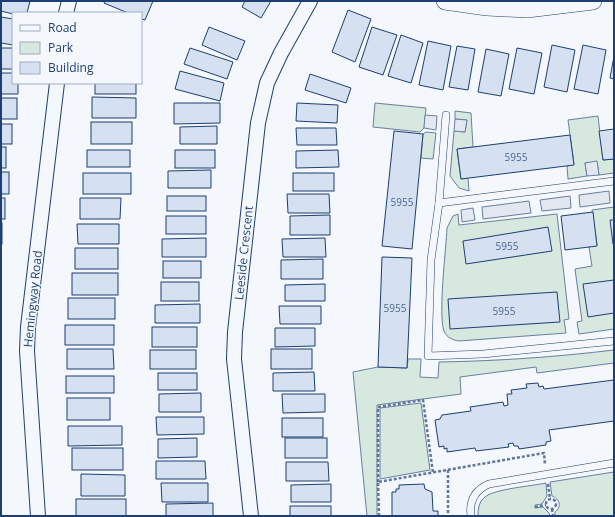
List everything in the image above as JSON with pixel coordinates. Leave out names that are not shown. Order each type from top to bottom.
[{"type":"street","points":[[66,12],[69,1]]},
{"type":"street","name":"Leeside Crescent","points":[[251,516],[234,352],[258,123],[267,83],[281,52],[310,1]]},
{"type":"street","points":[[445,1],[487,7],[527,9],[593,1]]},
{"type":"street","name":"Hemingway Road","points":[[38,516],[27,351],[28,327],[57,84]]},
{"type":"lane","points":[[446,115],[439,204],[431,260],[428,356],[483,354],[614,341]]},
{"type":"lane","points":[[439,204],[614,181]]},
{"type":"lane","points":[[470,516],[472,500],[484,486],[546,473],[614,462]]},
{"type":"path","points":[[379,516],[378,407],[423,400],[433,473]]},
{"type":"path","points":[[378,482],[544,453],[546,473]]},
{"type":"path","points":[[448,470],[448,516]]},
{"type":"path","points":[[546,505],[548,500],[554,500],[556,505],[552,509]]},
{"type":"path","points":[[535,507],[546,505],[548,508],[552,509]]},
{"type":"path","points":[[552,509],[553,516]]},
{"type":"green space","points":[[375,103],[426,108],[424,128],[420,132],[373,127]]},
{"type":"green space","points":[[455,111],[471,113],[473,147],[457,149],[461,179],[468,178],[469,191],[459,188],[450,176],[454,131],[465,132],[467,120],[455,119]]},
{"type":"green space","points":[[598,116],[603,160],[614,159],[614,173],[599,175],[597,162],[585,163],[587,176],[568,179],[567,166],[574,164],[568,120]]},
{"type":"green space","points":[[426,132],[436,133],[433,159],[421,158],[423,134]]},
{"type":"green space","points":[[614,207],[614,329],[579,334],[577,322],[582,321],[575,269],[592,266],[589,247],[597,245],[592,210]]},
{"type":"green space","points":[[458,214],[459,225],[557,214],[569,319],[564,320],[566,333],[459,341],[448,337],[444,331],[442,323],[443,281],[447,228],[453,216]]},
{"type":"green space","points":[[614,350],[614,363],[537,373],[536,367],[460,377],[461,394],[377,405],[377,516],[367,516],[353,372],[378,367],[407,368],[408,359],[421,359],[420,377],[438,378],[439,362],[527,358]]},
{"type":"green space","points":[[421,403],[430,470],[380,479],[380,408]]},
{"type":"green space","points":[[614,472],[614,516],[555,516],[555,512],[559,508],[559,503],[555,497],[552,496],[550,482]]},
{"type":"green space","points":[[546,483],[547,496],[542,504],[535,505],[535,508],[543,507],[550,516],[478,516],[480,503],[490,494]]},
{"type":"shaded area","points":[[425,115],[437,116],[436,130],[424,128]]},
{"type":"shaded area","points":[[455,119],[467,120],[465,132],[454,131]]},
{"type":"shaded area","points":[[597,161],[599,175],[587,176],[585,163]]},
{"type":"shaded area","points":[[609,191],[610,203],[580,207],[579,195]]},
{"type":"shaded area","points":[[570,196],[571,208],[542,211],[540,200]]},
{"type":"shaded area","points":[[529,201],[531,213],[483,219],[482,207]]},
{"type":"shaded area","points":[[473,208],[475,220],[462,222],[461,210]]},
{"type":"building","points":[[1,1],[30,1],[27,12],[12,12],[12,14],[1,11]]},
{"type":"building","points":[[105,1],[153,1],[145,20],[142,19],[142,12],[126,12],[104,3]]},
{"type":"building","points":[[245,1],[271,1],[261,18],[242,7]]},
{"type":"building","points":[[348,10],[371,19],[355,62],[332,52]]},
{"type":"building","points":[[1,17],[12,19],[12,45],[1,43]]},
{"type":"building","points":[[209,27],[245,41],[237,60],[202,45]]},
{"type":"building","points":[[372,27],[397,35],[383,75],[359,67]]},
{"type":"building","points":[[401,35],[423,43],[411,83],[388,76]]},
{"type":"building","points":[[428,41],[451,46],[443,90],[419,85]]},
{"type":"building","points":[[552,45],[575,50],[567,92],[544,87]]},
{"type":"building","points":[[583,45],[606,50],[598,94],[574,89]]},
{"type":"building","points":[[457,46],[475,49],[468,90],[449,87]]},
{"type":"building","points":[[1,48],[12,48],[12,69],[1,69]]},
{"type":"building","points":[[190,48],[233,62],[227,79],[184,64]]},
{"type":"building","points":[[517,48],[542,53],[534,94],[509,89]]},
{"type":"building","points":[[486,49],[509,54],[501,96],[478,92]]},
{"type":"building","points":[[614,56],[614,79],[610,78]]},
{"type":"building","points":[[180,71],[224,83],[220,101],[175,89]]},
{"type":"building","points":[[1,73],[12,73],[12,84],[18,84],[18,94],[1,94]]},
{"type":"building","points":[[310,74],[351,88],[346,103],[305,90]]},
{"type":"building","points":[[95,84],[136,84],[136,94],[95,94]]},
{"type":"building","points":[[92,97],[136,98],[136,118],[92,118]]},
{"type":"building","points":[[1,98],[17,98],[17,119],[1,119]]},
{"type":"building","points":[[174,103],[220,103],[220,123],[174,124]]},
{"type":"building","points":[[297,103],[338,105],[337,123],[296,121]]},
{"type":"building","points":[[91,122],[132,122],[132,144],[91,144]]},
{"type":"building","points":[[1,124],[12,124],[12,144],[1,144]]},
{"type":"building","points":[[217,126],[217,144],[180,144],[180,127]]},
{"type":"building","points":[[296,128],[336,128],[337,145],[297,145]]},
{"type":"building","points":[[614,129],[614,159],[603,160],[599,131]]},
{"type":"building","points":[[394,131],[423,134],[412,249],[382,246]]},
{"type":"building","points":[[570,135],[574,165],[461,179],[457,149]]},
{"type":"building","points":[[1,147],[6,147],[6,168],[1,168]]},
{"type":"building","points":[[87,150],[130,150],[130,167],[87,167]]},
{"type":"building","points":[[175,150],[215,150],[215,168],[175,168]]},
{"type":"building","points":[[338,150],[339,167],[296,168],[296,151]]},
{"type":"building","points":[[211,170],[211,188],[168,188],[168,171]]},
{"type":"building","points":[[1,172],[9,172],[9,194],[1,194]]},
{"type":"building","points":[[83,173],[131,173],[131,194],[83,194]]},
{"type":"building","points":[[293,173],[334,173],[334,191],[293,191]]},
{"type":"building","points":[[287,194],[329,194],[330,213],[288,213]]},
{"type":"building","points":[[167,196],[206,196],[206,211],[167,211]]},
{"type":"building","points":[[1,198],[5,198],[5,219],[1,219]]},
{"type":"building","points":[[80,198],[121,198],[120,219],[80,219]]},
{"type":"building","points":[[593,212],[597,246],[565,250],[561,216]]},
{"type":"building","points":[[330,215],[330,235],[290,235],[290,216]]},
{"type":"building","points":[[166,216],[206,216],[206,234],[166,234]]},
{"type":"building","points":[[610,220],[614,220],[614,244],[613,244]]},
{"type":"building","points":[[2,223],[2,244],[1,244]]},
{"type":"building","points":[[77,224],[119,224],[119,244],[78,244]]},
{"type":"building","points":[[548,227],[552,251],[466,264],[463,241]]},
{"type":"building","points":[[206,238],[206,257],[162,257],[162,239]]},
{"type":"building","points":[[325,238],[326,257],[283,257],[282,239]]},
{"type":"building","points":[[75,248],[118,248],[118,269],[75,269]]},
{"type":"building","points":[[382,257],[412,258],[407,368],[378,367]]},
{"type":"building","points":[[323,259],[323,279],[281,279],[281,260]]},
{"type":"building","points":[[163,261],[201,261],[201,278],[163,278]]},
{"type":"building","points":[[72,273],[118,273],[118,295],[72,295]]},
{"type":"building","points":[[614,280],[614,313],[588,317],[583,284]]},
{"type":"building","points":[[161,282],[199,282],[199,301],[161,301]]},
{"type":"building","points":[[325,284],[325,301],[285,301],[285,285]]},
{"type":"building","points":[[557,292],[560,322],[450,329],[448,299]]},
{"type":"building","points":[[68,298],[115,298],[115,319],[68,319]]},
{"type":"building","points":[[200,304],[200,323],[155,323],[155,305]]},
{"type":"building","points":[[279,306],[321,306],[321,324],[280,324]]},
{"type":"building","points":[[65,325],[114,325],[114,345],[65,345]]},
{"type":"building","points":[[152,327],[197,327],[197,347],[152,347]]},
{"type":"building","points":[[275,328],[315,328],[315,346],[275,347]]},
{"type":"building","points":[[67,349],[113,349],[114,369],[67,369]]},
{"type":"building","points":[[271,349],[312,349],[312,369],[271,369]]},
{"type":"building","points":[[150,350],[196,350],[196,369],[150,369]]},
{"type":"building","points":[[314,372],[315,391],[273,391],[273,373]]},
{"type":"building","points":[[158,373],[197,373],[197,390],[158,390]]},
{"type":"building","points":[[66,376],[114,376],[114,393],[66,393]]},
{"type":"building","points":[[614,380],[614,421],[549,430],[551,441],[546,442],[546,445],[519,449],[518,446],[514,446],[513,443],[508,444],[509,447],[476,451],[475,448],[447,452],[447,448],[444,449],[444,446],[439,447],[435,420],[440,419],[442,415],[471,411],[470,407],[503,402],[504,406],[508,405],[507,394],[512,394],[511,390],[527,388],[526,384],[538,383],[539,387],[543,386],[544,389]]},
{"type":"building","points":[[201,393],[201,412],[159,412],[159,394]]},
{"type":"building","points":[[282,394],[325,394],[325,412],[283,413]]},
{"type":"building","points":[[67,398],[110,398],[110,420],[67,420]]},
{"type":"building","points":[[156,417],[204,417],[204,434],[157,435]]},
{"type":"building","points":[[282,418],[323,418],[323,437],[282,437]]},
{"type":"building","points":[[68,426],[122,426],[122,445],[68,446]]},
{"type":"building","points":[[197,438],[197,457],[158,458],[158,439]]},
{"type":"building","points":[[285,438],[327,438],[327,458],[285,458]]},
{"type":"building","points":[[72,448],[123,448],[123,470],[72,470]]},
{"type":"building","points":[[156,461],[205,461],[206,479],[156,479]]},
{"type":"building","points":[[286,462],[328,462],[329,481],[286,481]]},
{"type":"building","points":[[81,474],[125,475],[125,496],[81,496]]},
{"type":"building","points":[[161,483],[208,483],[208,502],[162,502]]},
{"type":"building","points":[[331,484],[331,502],[291,502],[291,485]]},
{"type":"building","points":[[424,484],[425,489],[432,492],[433,511],[438,511],[438,516],[392,516],[392,492],[396,492],[396,489],[399,489],[399,485]]},
{"type":"building","points":[[76,499],[126,499],[126,516],[76,516]]},
{"type":"building","points":[[213,503],[213,516],[166,516],[166,504]]},
{"type":"building","points":[[290,506],[331,506],[331,516],[290,516]]}]
